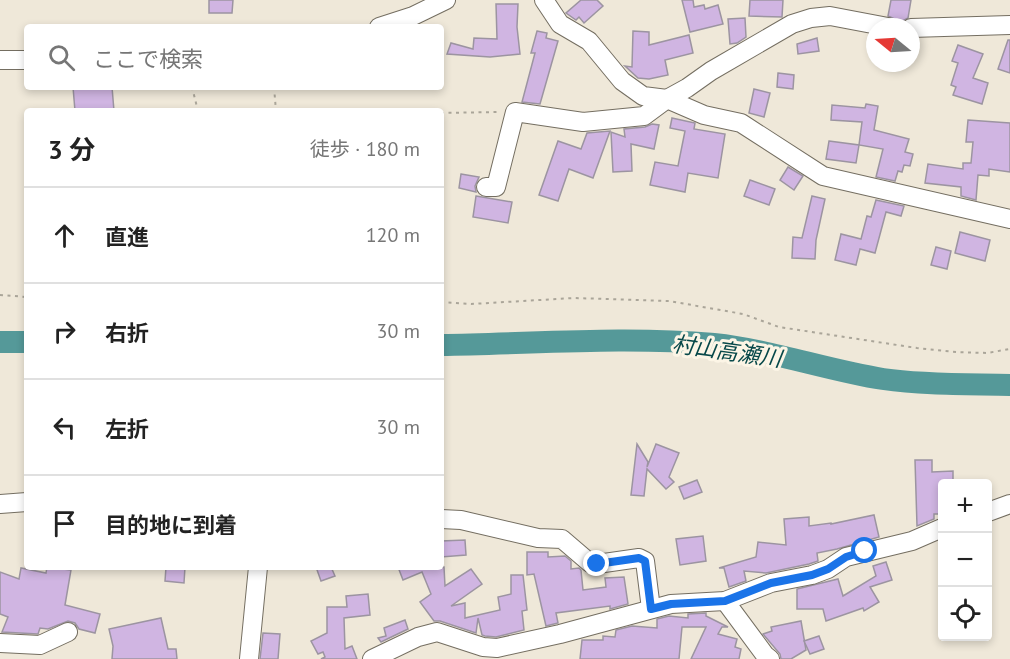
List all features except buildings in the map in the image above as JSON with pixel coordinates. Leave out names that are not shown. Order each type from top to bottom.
[{"type":"street","points":[[388,24],[413,16],[446,0]]},
{"type":"street","points":[[544,0],[560,24],[589,41],[622,81],[643,96],[666,99],[704,115],[741,123],[823,176],[1010,219]]},
{"type":"street","points":[[486,187],[496,187],[515,112],[583,122],[644,116],[666,99],[711,71],[792,24],[811,18],[830,16],[866,23]]},
{"type":"street","points":[[920,28],[1010,25]]},
{"type":"street","points":[[0,60],[24,60]]},
{"type":"street","points":[[0,504],[24,502]]},
{"type":"street","points":[[992,510],[1010,504]]},
{"type":"street","points":[[444,519],[462,520],[538,538],[562,540],[590,563],[639,558],[645,561],[651,609]]},
{"type":"street","points":[[372,659],[427,633],[437,632],[483,647],[497,648],[560,634],[671,604],[725,601],[771,583],[812,575],[828,569],[846,557],[912,541],[938,530]]},
{"type":"street","points":[[249,659],[258,570]]},
{"type":"street","points":[[725,601],[770,659]]},
{"type":"street","points":[[0,645],[40,645],[68,632]]},
{"type":"street","points":[[0,645],[11,659]]},
{"type":"path","points":[[193,90],[197,108]]},
{"type":"path","points":[[274,90],[276,108]]},
{"type":"path","points":[[444,113],[515,112]]},
{"type":"path","points":[[0,295],[24,297]]},
{"type":"path","points":[[444,302],[471,304],[573,298],[669,301],[743,314],[779,327],[917,348],[956,352],[1010,350]]},
{"type":"waterway","name":"村山高瀬川","points":[[444,345],[611,341],[714,344],[883,379],[1010,385]]},
{"type":"waterway","name":"村山高瀬川","points":[[0,342],[24,342]]},
{"type":"route","points":[[597,564],[639,558],[645,561],[651,609],[671,604],[725,601],[771,583],[812,575],[828,569],[846,557],[865,551]]}]
